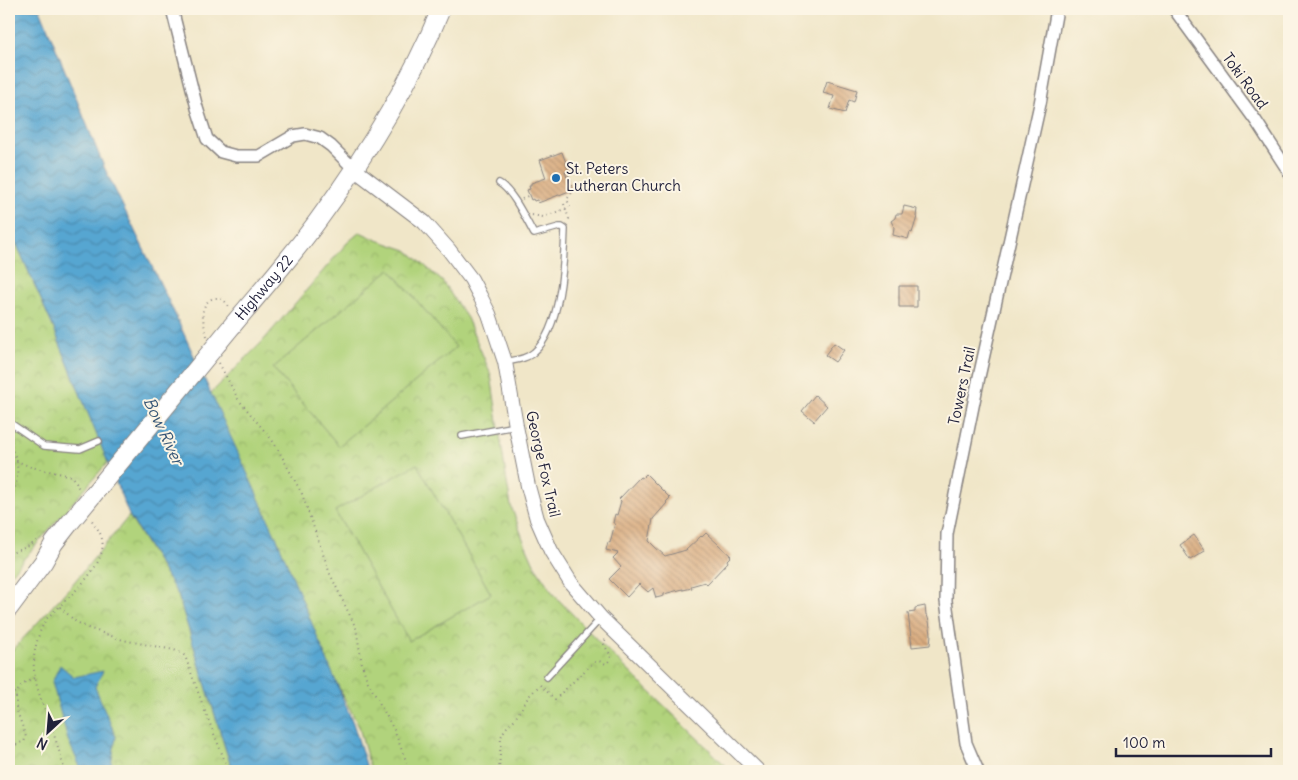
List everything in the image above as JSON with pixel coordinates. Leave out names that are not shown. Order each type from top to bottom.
[{"type":"main road","name":"Highway 22","points":[[9,587],[49,539],[68,525],[318,221],[354,170],[397,98],[432,31],[441,9]]},
{"type":"main road","name":"Highway 22","points":[[9,608],[44,560],[49,539]]},
{"type":"street","points":[[172,9],[207,139],[221,152],[236,156],[258,156],[293,136],[304,134],[320,138],[331,146],[354,170]]},
{"type":"street","name":"Towers Trail","points":[[978,771],[966,743],[946,601],[947,534],[979,377],[1040,104],[1057,9]]},
{"type":"street","name":"Toki Road","points":[[1174,9],[1256,121],[1289,172]]},
{"type":"street","name":"George Fox Trail","points":[[354,170],[424,222],[471,279],[489,314],[505,362],[528,486],[537,519],[551,551],[571,584],[601,618],[758,771]]},
{"type":"lane","points":[[499,183],[512,195],[534,234],[562,227],[565,229],[565,246],[558,304],[552,322],[542,342],[533,353],[517,360],[505,362]]},
{"type":"lane","points":[[9,422],[44,446],[80,449],[99,441]]},
{"type":"lane","points":[[462,436],[516,426]]},
{"type":"lane","points":[[547,677],[601,618]]},
{"type":"path","points":[[531,215],[544,217],[570,208],[567,200],[574,190],[567,171]]},
{"type":"path","points":[[521,201],[529,195]]},
{"type":"path","points":[[562,227],[568,219],[564,204]]},
{"type":"path","points":[[203,318],[205,304],[213,298],[225,300],[229,311]]},
{"type":"path","points":[[224,374],[238,399],[280,452],[302,494],[330,574],[356,628],[362,664],[367,680],[390,721],[410,771]]},
{"type":"path","points":[[9,422],[13,451],[17,461],[17,480],[15,490],[9,501]]},
{"type":"path","points":[[17,461],[71,476],[79,490]]},
{"type":"path","points":[[65,771],[34,678],[33,666],[40,632],[48,618],[99,562],[102,538],[88,514]]},
{"type":"path","points":[[9,554],[49,539]]},
{"type":"path","points":[[60,607],[81,625],[123,640],[164,647],[185,656],[229,771]]},
{"type":"path","points":[[540,685],[555,699],[594,662],[599,661],[606,664],[611,656],[603,643],[614,631]]},
{"type":"path","points":[[499,771],[501,737],[504,729],[515,719],[528,696],[547,677]]},
{"type":"path","points":[[9,752],[18,742],[24,742],[26,737],[16,708],[16,693],[22,685],[34,678]]},
{"type":"path","points":[[9,693],[16,693]]},
{"type":"green space","points":[[9,227],[54,329],[108,462],[9,576]]},
{"type":"green space","points":[[360,232],[407,250],[442,281],[467,318],[491,375],[511,506],[535,566],[554,595],[601,644],[731,771],[371,771],[359,727],[286,583],[207,397],[262,342],[347,243]]},
{"type":"green space","points":[[390,269],[456,347],[339,446],[273,368]]},
{"type":"green space","points":[[417,464],[491,594],[409,641],[335,511]]},
{"type":"green space","points":[[129,516],[178,595],[234,771],[9,771],[9,654],[70,587]]},
{"type":"water","name":"Bow River","points":[[9,9],[40,9],[104,167],[173,310],[275,534],[353,723],[368,771],[234,771],[178,595],[129,515],[54,329],[9,227]]},
{"type":"water","points":[[60,665],[74,677],[103,671],[95,687],[116,737],[110,771],[82,771],[68,740],[52,682]]},
{"type":"building","points":[[827,81],[857,90],[854,102],[849,100],[845,113],[830,109],[834,96],[823,93]]},
{"type":"building","name":"St. Peters Lutheran Church","points":[[562,152],[569,171],[565,172],[572,190],[538,203],[537,200],[531,200],[527,190],[530,189],[531,183],[546,178],[540,160]]},
{"type":"building","points":[[904,206],[917,209],[917,217],[908,239],[893,235],[894,227],[891,221],[895,218],[896,214],[902,214]]},
{"type":"building","points":[[899,286],[917,286],[917,307],[899,307]]},
{"type":"building","points":[[834,343],[844,350],[835,362],[825,355]]},
{"type":"building","points":[[815,395],[827,406],[814,421],[802,411]]},
{"type":"building","points":[[646,474],[670,498],[653,519],[649,541],[655,547],[665,556],[686,550],[706,533],[731,556],[727,560],[728,562],[707,584],[705,582],[691,586],[692,588],[664,594],[664,596],[656,598],[653,588],[648,592],[639,584],[627,597],[609,579],[621,567],[613,558],[618,553],[606,550],[608,542],[610,543],[615,523],[613,523],[615,514],[617,515],[621,501],[619,499],[640,477],[642,478]]},
{"type":"building","points":[[1194,535],[1205,551],[1190,560],[1180,545]]},
{"type":"building","points":[[925,606],[931,634],[930,645],[912,647],[908,613],[915,612],[915,608]]},
{"type":"place","name":"St. Peters Lutheran Church","points":[[556,178]]}]
